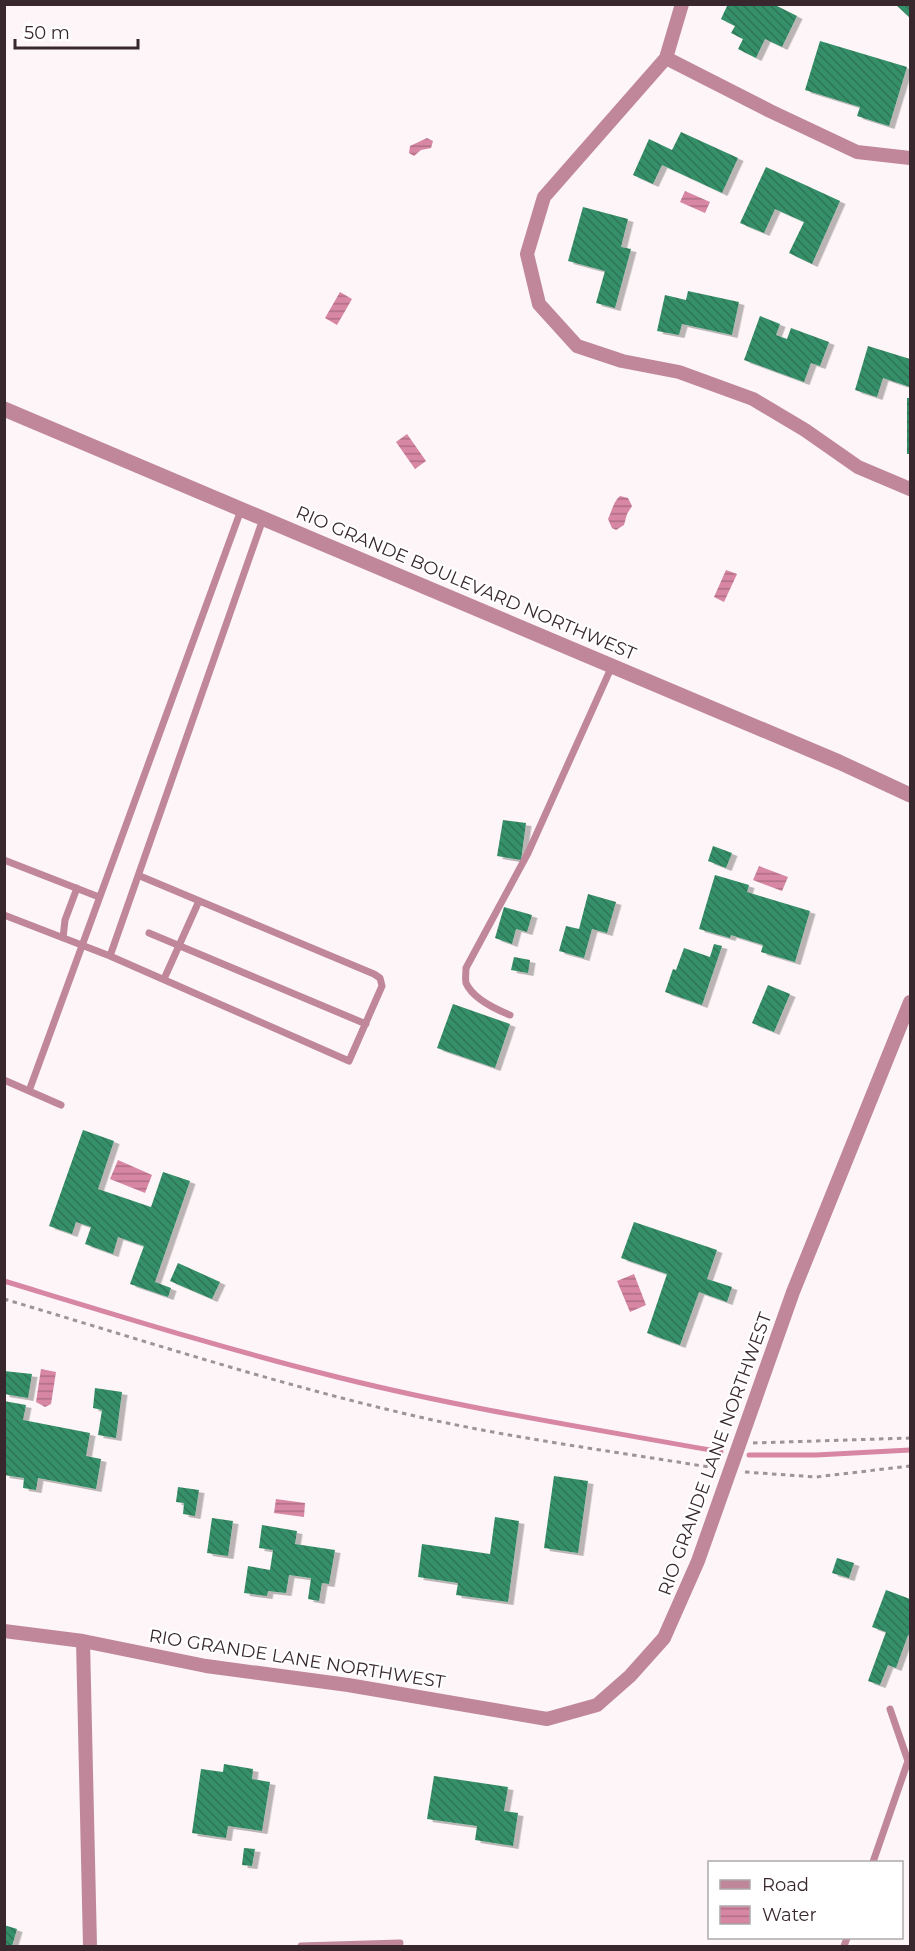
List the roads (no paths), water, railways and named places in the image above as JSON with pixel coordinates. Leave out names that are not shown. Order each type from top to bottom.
[{"type":"street","points":[[682,4],[666,58],[544,197],[527,254],[539,304],[578,346],[621,361],[679,372],[753,399],[805,430],[858,467],[910,489]]},
{"type":"street","points":[[666,58],[857,152],[910,158]]},
{"type":"street","name":"RIO GRANDE BOULEVARD NORTHWEST","points":[[4,409],[839,762],[910,795]]},
{"type":"street","name":"RIO GRANDE LANE NORTHWEST","points":[[4,1631],[83,1641],[206,1666],[348,1685],[548,1719],[597,1705],[630,1676],[664,1638],[698,1562],[793,1292],[910,1002]]},
{"type":"street","points":[[83,1641],[90,1947]]},
{"type":"lane","points":[[29,1091],[241,510]]},
{"type":"lane","points":[[110,956],[264,519]]},
{"type":"lane","points":[[510,1015],[496,1010],[472,993],[465,981],[466,968],[528,853],[612,666]]},
{"type":"lane","points":[[4,860],[99,897]]},
{"type":"lane","points":[[4,915],[110,956],[349,1061],[382,987],[380,978],[140,876]]},
{"type":"lane","points":[[63,938],[65,920],[77,888]]},
{"type":"lane","points":[[164,979],[199,901]]},
{"type":"lane","points":[[149,933],[366,1024]]},
{"type":"lane","points":[[4,1080],[61,1105]]},
{"type":"lane","points":[[874,1861],[908,1761],[890,1709]]},
{"type":"lane","points":[[301,1947],[400,1943]]},
{"type":"water","points":[[427,138],[433,141],[431,148],[421,150],[414,156],[409,153],[410,146]]},
{"type":"water","points":[[685,191],[710,202],[705,213],[680,202]]},
{"type":"water","points":[[340,292],[352,299],[337,325],[325,318]]},
{"type":"water","points":[[407,434],[426,461],[415,469],[396,442]]},
{"type":"water","points":[[620,496],[628,498],[632,506],[624,525],[616,530],[612,528],[608,519]]},
{"type":"water","points":[[726,570],[737,574],[724,602],[714,597]]},
{"type":"water","points":[[759,866],[788,877],[782,891],[753,880]]},
{"type":"water","points":[[118,1160],[152,1175],[145,1193],[110,1179]]},
{"type":"water","points":[[634,1274],[646,1305],[630,1312],[617,1281]]},
{"type":"water","points":[[41,1369],[56,1372],[51,1404],[45,1407],[36,1402]]},
{"type":"water","points":[[276,1499],[305,1503],[304,1517],[274,1513]]},
{"type":"waterway","points":[[4,1281],[214,1344],[341,1378],[483,1409],[721,1452]]},
{"type":"waterway","points":[[749,1455],[816,1455],[910,1450]]}]
